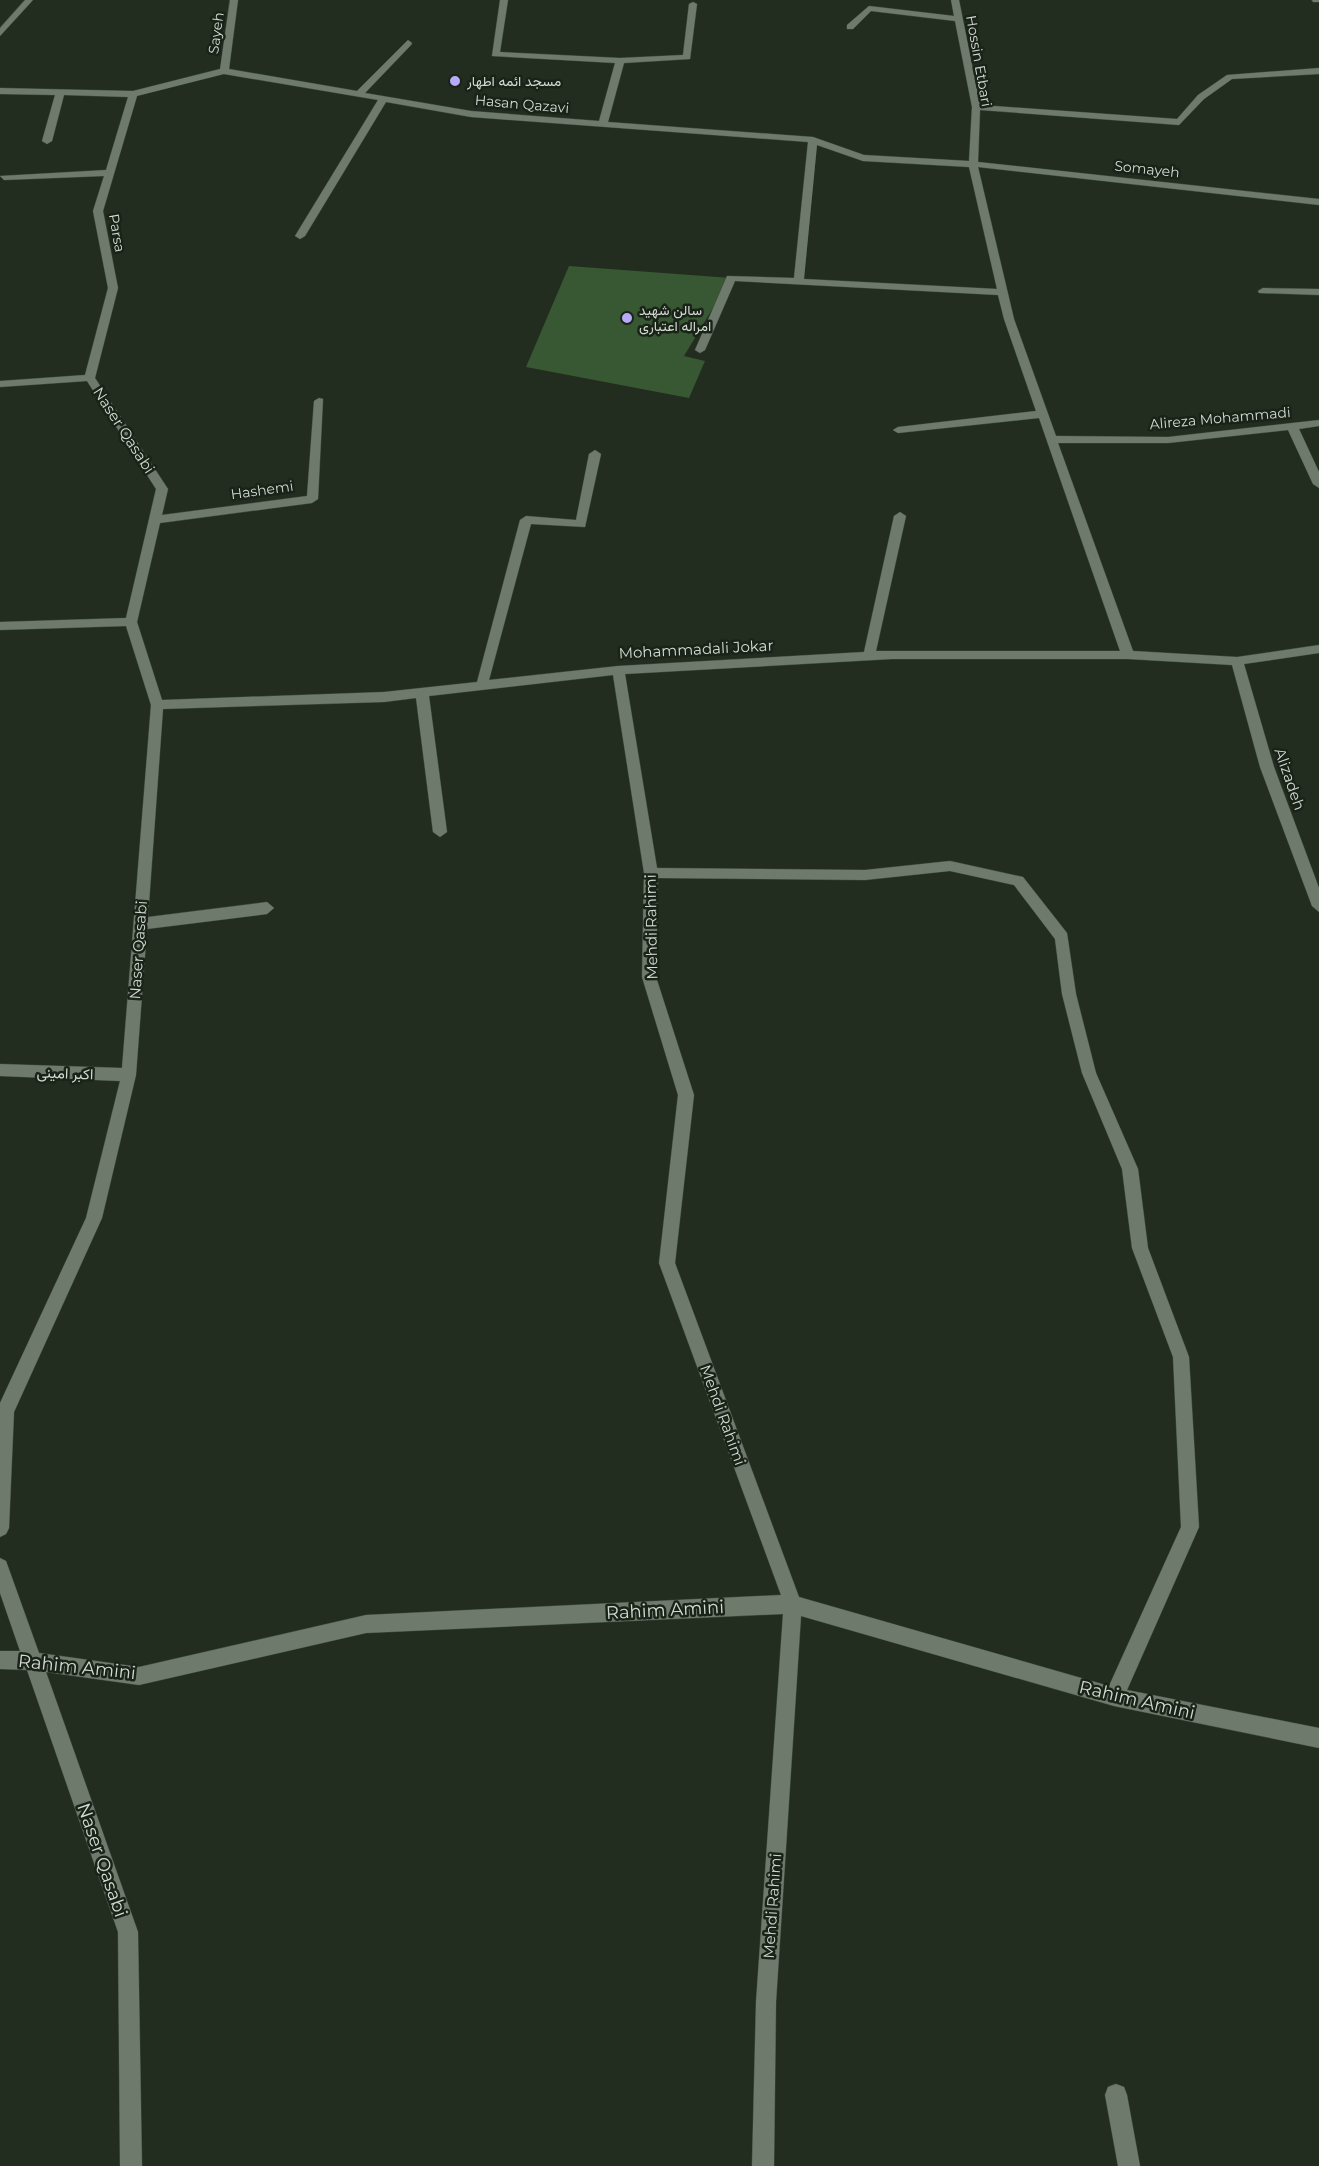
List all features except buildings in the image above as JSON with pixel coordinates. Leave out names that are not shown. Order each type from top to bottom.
[{"type":"street","points":[[0,33],[29,0]]},
{"type":"street","name":"Sayeh","points":[[224,71],[234,0]]},
{"type":"street","points":[[504,0],[495,54],[620,61],[687,57],[693,4]]},
{"type":"street","name":"Hossin Etbari","points":[[955,0],[976,107],[973,164],[1009,319],[1128,655]]},
{"type":"street","points":[[850,27],[869,8],[958,19]]},
{"type":"street","points":[[360,93],[408,43]]},
{"type":"street","points":[[603,124],[620,61]]},
{"type":"street","points":[[976,107],[1179,122],[1201,97],[1230,77],[1319,70]]},
{"type":"street","name":"Hasan Qazavi","points":[[0,91],[133,94],[224,71],[471,114],[813,140],[863,158],[973,164]]},
{"type":"street","points":[[46,141],[60,92]]},
{"type":"street","name":"Parsa","points":[[90,378],[114,288],[98,211],[133,94]]},
{"type":"street","points":[[300,236],[384,98]]},
{"type":"street","points":[[798,283],[813,140]]},
{"type":"street","name":"Somayeh","points":[[973,164],[1319,202]]},
{"type":"street","points":[[4,177],[109,173]]},
{"type":"street","points":[[700,350],[731,278],[1003,292]]},
{"type":"street","points":[[1263,291],[1319,292]]},
{"type":"street","points":[[0,384],[90,378]]},
{"type":"street","name":"Naser Qasabi","points":[[0,1528],[5,1412],[94,1218],[129,1075],[157,705],[131,622],[162,489],[90,378]]},
{"type":"street","name":"Hashemi","points":[[155,520],[312,499],[319,401]]},
{"type":"street","points":[[898,430],[1043,414]]},
{"type":"street","name":"Alireza Mohammadi","points":[[1052,439],[1168,440],[1319,423]]},
{"type":"street","points":[[1292,426],[1319,484]]},
{"type":"street","points":[[482,685],[526,520],[581,524],[595,454]]},
{"type":"street","points":[[869,656],[900,516]]},
{"type":"street","points":[[0,626],[131,622]]},
{"type":"street","name":"Mohammadali Jokar","points":[[157,705],[384,697],[618,669],[869,656],[1128,655],[1237,661],[1319,649]]},
{"type":"street","name":"Alizadeh","points":[[1237,661],[1267,767],[1319,906]]},
{"type":"street","name":"Mehdi Rahimi","points":[[618,669],[651,873],[649,977],[686,1095],[668,1263],[793,1604],[766,2002],[763,2166]]},
{"type":"street","points":[[422,693],[440,832]]},
{"type":"street","points":[[651,873],[865,875],[950,866],[1018,881],[1062,937],[1069,994],[1089,1073],[1130,1169],[1140,1248],[1181,1357],[1190,1527],[1114,1697]]},
{"type":"street","points":[[140,924],[267,908]]},
{"type":"street","name":"اکبر امینی","points":[[0,1070],[129,1075]]},
{"type":"street","name":"Naser Qasabi","points":[[0,1567],[128,1932],[131,2166]]},
{"type":"street","name":"Rahim Amini","points":[[0,1660],[33,1661],[139,1676],[366,1624],[793,1604],[1114,1697],[1319,1738]]},
{"type":"street","points":[[1116,2095],[1129,2166]]},
{"type":"green space","name":"سالن شهید امراله اعتباری","points":[[569,266],[731,278],[684,356],[705,361],[689,398],[526,367]]},
{"type":"place","name":"مسجد ائمه اطهار","points":[[455,81]]},
{"type":"place","name":"سالن شهید امراله اعتباری","points":[[627,318]]}]
